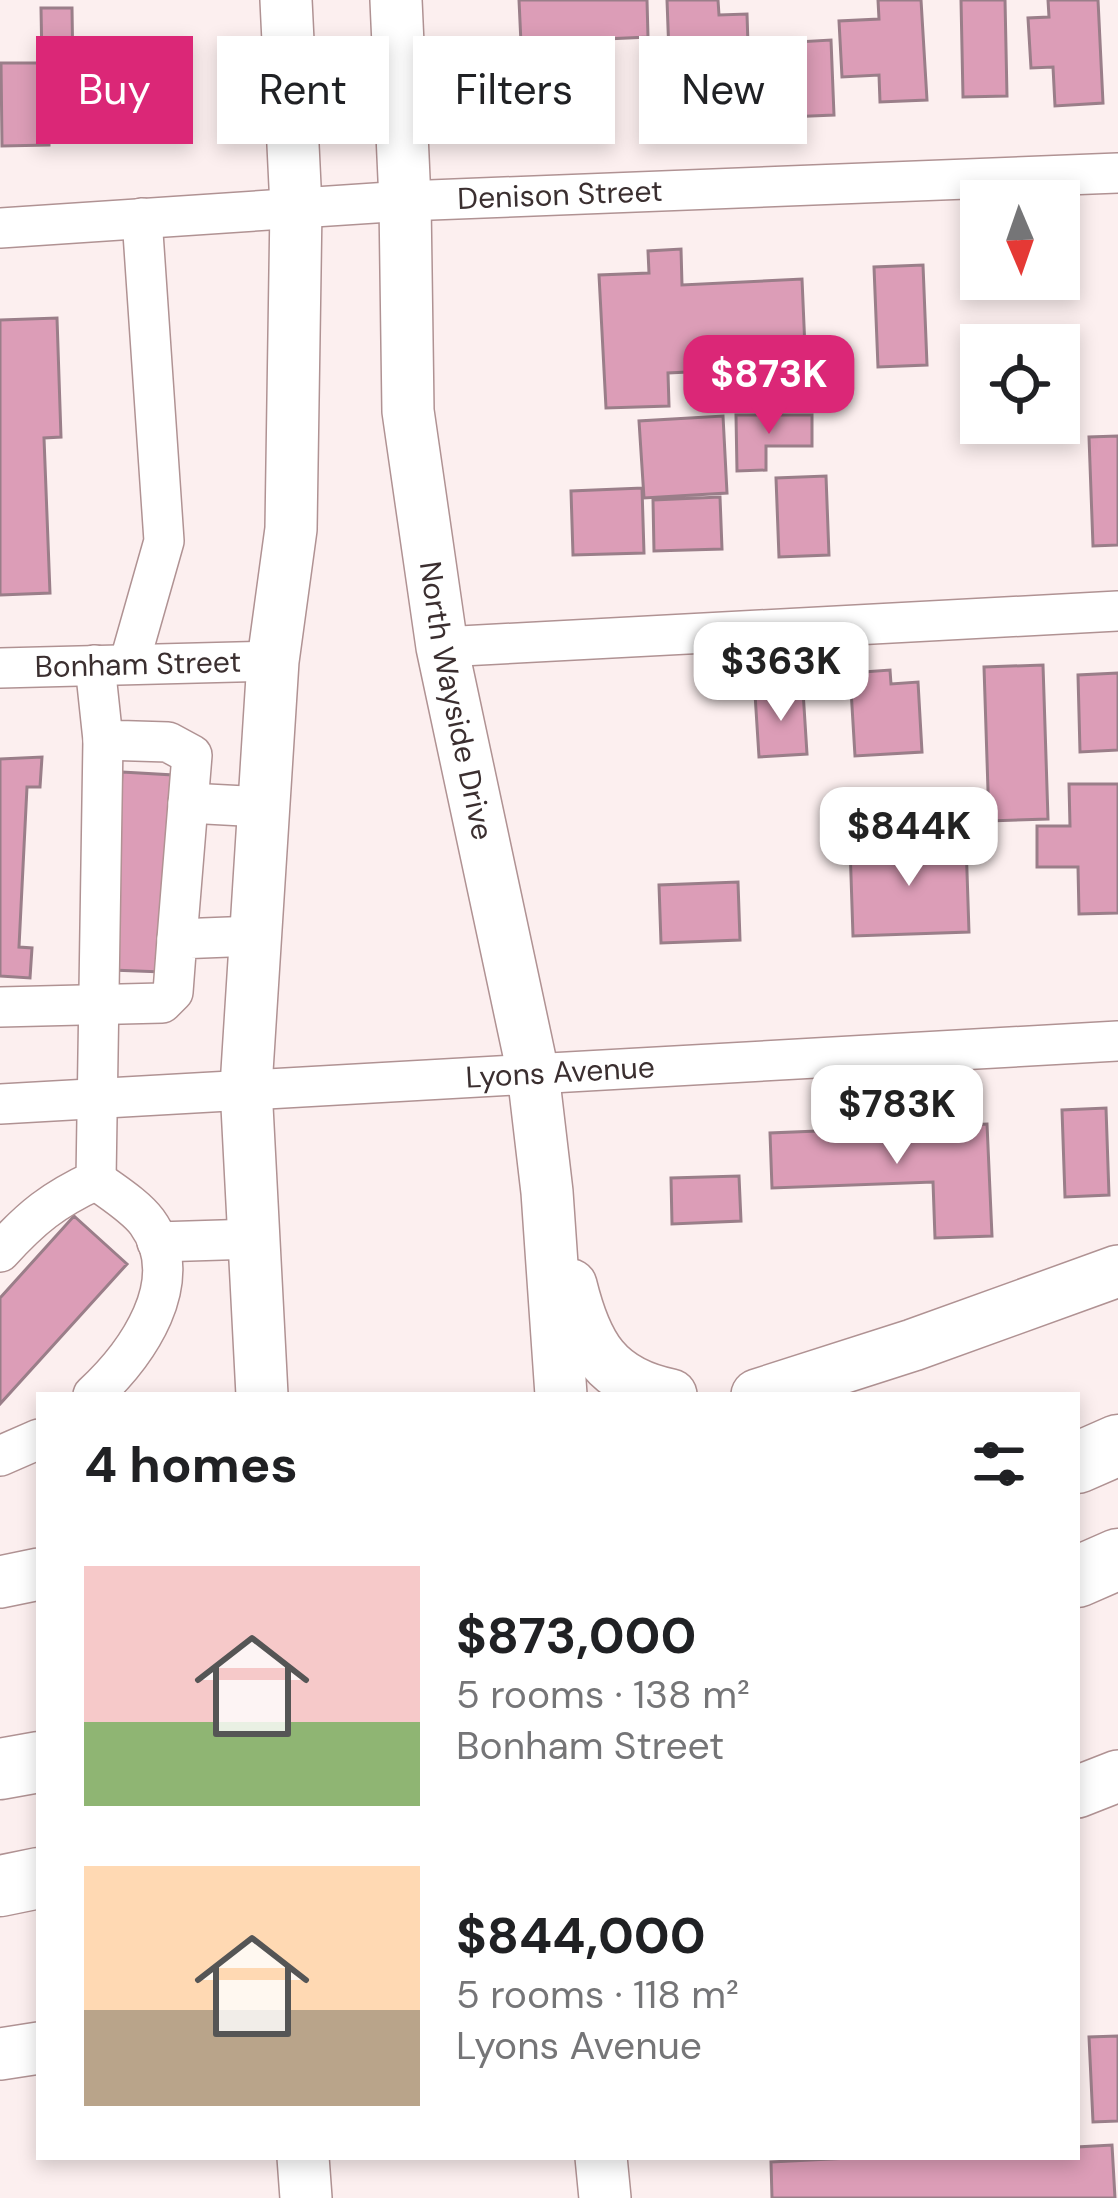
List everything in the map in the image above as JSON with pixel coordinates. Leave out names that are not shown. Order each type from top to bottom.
[{"type":"highway","points":[[1080,1462],[1118,1445]]},
{"type":"highway","points":[[1080,1575],[1118,1559]]},
{"type":"highway","points":[[0,1769],[36,1763]]},
{"type":"highway","points":[[0,1886],[36,1879]]},
{"type":"main road","points":[[257,1382],[247,1087],[273,661],[291,529],[296,207],[286,0]]},
{"type":"main road","name":"North Wayside Drive","points":[[396,0],[408,411],[442,647],[533,1073],[547,1192],[561,1392]]},
{"type":"main road","points":[[547,1192],[581,1326],[601,1360],[642,1389],[656,1392]]},
{"type":"main road","points":[[767,1392],[913,1346],[1118,1271]]},
{"type":"main road","points":[[1080,1791],[1118,1776]]},
{"type":"main road","points":[[0,2054],[36,2048]]},
{"type":"main road","points":[[303,2160],[306,2198]]},
{"type":"main road","points":[[602,2160],[605,2198]]},
{"type":"street","name":"Denison Street","points":[[0,228],[296,207],[1118,172]]},
{"type":"street","points":[[96,1392],[117,1372],[159,1305],[162,1279],[157,1242],[146,1220],[96,1180],[94,1098],[103,740],[112,664],[164,541],[142,218]]},
{"type":"street","points":[[442,647],[1118,611]]},
{"type":"street","name":"Bonham Street","points":[[0,668],[273,661]]},
{"type":"street","points":[[0,1007],[162,1003],[173,992],[191,755],[168,742],[103,740]]},
{"type":"street","points":[[188,802],[263,807]]},
{"type":"street","points":[[177,939],[255,936]]},
{"type":"street","name":"Lyons Avenue","points":[[0,1104],[1118,1041]]},
{"type":"street","points":[[0,1252],[34,1214],[96,1180]]},
{"type":"street","points":[[157,1242],[254,1239]]},
{"type":"street","points":[[0,1456],[36,1440]]},
{"type":"building","points":[[519,0],[647,0],[648,36],[521,36]]},
{"type":"building","points":[[667,0],[718,0],[719,15],[747,14],[748,36],[668,36]]},
{"type":"building","points":[[878,0],[921,0],[927,100],[880,102],[879,75],[842,77],[839,21],[879,19]]},
{"type":"building","points":[[961,0],[1005,0],[1007,96],[963,97]]},
{"type":"building","points":[[1048,0],[1098,0],[1103,103],[1055,106],[1053,67],[1031,68],[1028,18],[1049,17]]},
{"type":"building","points":[[41,8],[72,8],[72,36],[42,36]]},
{"type":"building","points":[[831,40],[834,115],[807,116],[807,41]]},
{"type":"building","points":[[1,63],[36,63],[36,144],[49,145],[2,146]]},
{"type":"building","points":[[681,249],[682,285],[802,279],[807,395],[732,398],[730,370],[668,373],[669,406],[606,408],[599,275],[649,273],[648,251]]},
{"type":"building","points":[[923,265],[927,365],[878,367],[874,267]]},
{"type":"building","points":[[57,318],[61,437],[44,438],[50,593],[0,595],[0,320]]},
{"type":"building","points":[[736,415],[812,415],[812,446],[766,446],[766,470],[737,471]]},
{"type":"building","points":[[723,416],[727,493],[644,498],[639,421]]},
{"type":"building","points":[[1118,436],[1118,545],[1093,546],[1089,437]]},
{"type":"building","points":[[826,476],[829,555],[779,557],[776,478]]},
{"type":"building","points":[[642,488],[644,553],[573,555],[571,491]]},
{"type":"building","points":[[720,497],[722,549],[654,551],[653,500]]},
{"type":"building","points":[[1043,665],[1048,819],[989,821],[984,667]]},
{"type":"building","points":[[890,670],[891,684],[918,682],[922,752],[855,756],[850,673]]},
{"type":"building","points":[[1118,673],[1118,750],[1080,752],[1078,675]]},
{"type":"building","points":[[803,691],[807,754],[759,757],[755,694]]},
{"type":"building","points":[[42,757],[40,787],[27,787],[19,947],[32,948],[30,978],[0,976],[0,759]]},
{"type":"building","points":[[122,772],[173,775],[162,972],[112,970]]},
{"type":"building","points":[[1069,784],[1118,784],[1118,913],[1079,914],[1078,867],[1037,867],[1037,826],[1070,826]]},
{"type":"building","points":[[966,842],[969,932],[853,936],[850,846]]},
{"type":"building","points":[[738,882],[740,940],[661,943],[659,885]]},
{"type":"building","points":[[1106,1108],[1109,1195],[1065,1197],[1062,1110]]},
{"type":"building","points":[[987,1124],[992,1236],[935,1238],[933,1182],[772,1188],[770,1133]]},
{"type":"building","points":[[739,1176],[741,1221],[672,1224],[671,1178]]},
{"type":"building","points":[[74,1216],[127,1264],[0,1404],[0,1298]]},
{"type":"building","points":[[1118,2036],[1118,2121],[1093,2122],[1089,2037]]},
{"type":"building","points":[[1112,2145],[1115,2198],[772,2198],[771,2162],[1080,2160],[1080,2147]]}]
